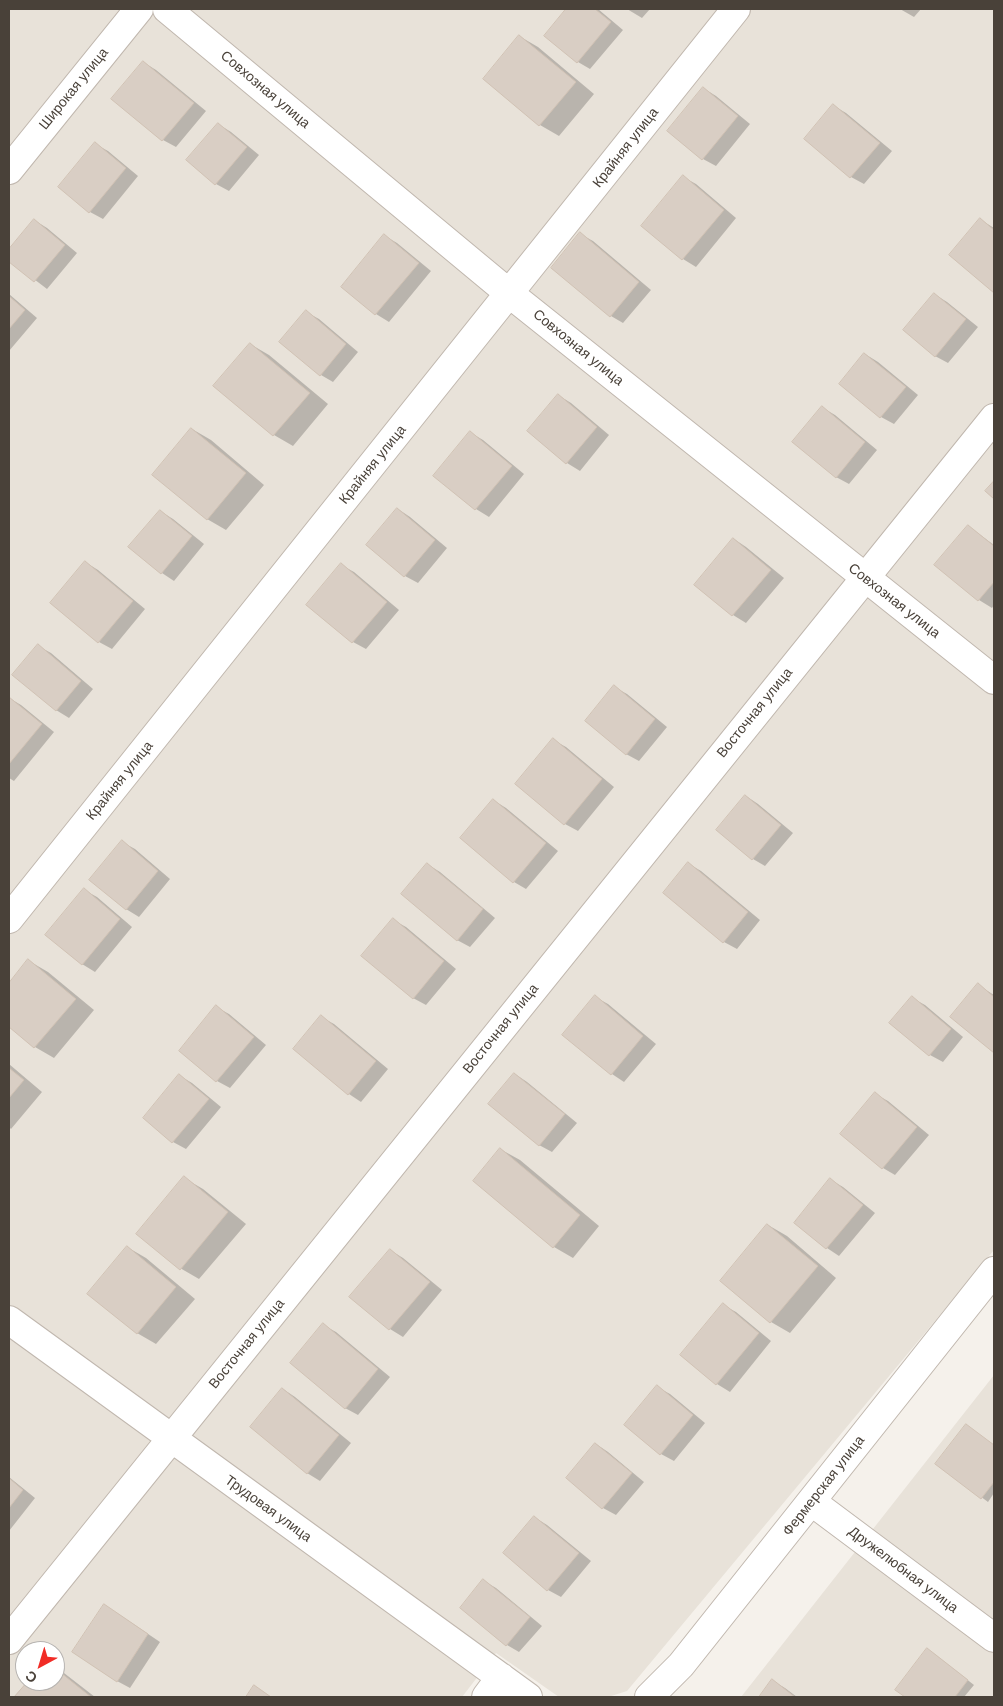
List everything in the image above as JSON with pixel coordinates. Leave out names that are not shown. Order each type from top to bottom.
[{"type":"street","name":"Широкая улица","points":[[9,170],[139,9]]},
{"type":"street","name":"Совхозная улица","points":[[167,9],[510,294],[994,680]]},
{"type":"street","name":"Крайняя улица","points":[[9,919],[736,9]]},
{"type":"street","name":"Восточная улица","points":[[9,1640],[994,418]]},
{"type":"street","name":"Фермерская улица","points":[[649,1697],[681,1665],[994,1271]]},
{"type":"street","name":"Трудовая улица","points":[[9,1320],[170,1438],[493,1687],[528,1697]]},
{"type":"street","name":"Дружелюбная улица","points":[[812,1502],[994,1638]]},
{"type":"shaded area","points":[[9,9],[994,9],[994,1250],[627,1691],[608,1697],[559,1697],[496,1653],[462,1697],[9,1697]]},
{"type":"shaded area","points":[[994,1375],[994,1697],[741,1697]]},
{"type":"building","points":[[566,9],[595,9],[611,22],[577,63],[544,36]]},
{"type":"building","points":[[519,35],[576,82],[539,126],[483,79]]},
{"type":"building","points":[[143,61],[194,103],[162,141],[111,99]]},
{"type":"building","points":[[703,87],[738,116],[702,160],[667,131]]},
{"type":"building","points":[[833,104],[880,143],[850,178],[804,139]]},
{"type":"building","points":[[218,123],[247,147],[215,185],[186,160]]},
{"type":"building","points":[[95,142],[126,168],[89,213],[58,187]]},
{"type":"building","points":[[683,175],[724,210],[682,260],[641,226]]},
{"type":"building","points":[[980,218],[994,230],[994,293],[949,255]]},
{"type":"building","points":[[34,219],[65,245],[34,282],[9,262],[9,249]]},
{"type":"building","points":[[580,232],[639,282],[610,317],[551,268]]},
{"type":"building","points":[[384,234],[419,263],[375,315],[341,287]]},
{"type":"building","points":[[934,293],[966,319],[935,357],[903,330]]},
{"type":"building","points":[[9,296],[25,310],[9,329]]},
{"type":"building","points":[[306,310],[346,344],[320,376],[279,342]]},
{"type":"building","points":[[250,343],[310,393],[273,436],[213,386]]},
{"type":"building","points":[[864,353],[906,387],[880,418],[839,384]]},
{"type":"building","points":[[558,394],[597,427],[566,464],[527,431]]},
{"type":"building","points":[[822,406],[865,442],[836,478],[792,442]]},
{"type":"building","points":[[191,428],[246,473],[207,520],[152,475]]},
{"type":"building","points":[[470,431],[512,466],[475,510],[433,476]]},
{"type":"building","points":[[994,481],[994,499],[985,491]]},
{"type":"building","points":[[397,508],[435,540],[404,577],[366,545]]},
{"type":"building","points":[[160,510],[192,536],[161,574],[128,547]]},
{"type":"building","points":[[968,525],[994,546],[994,582],[978,601],[934,565]]},
{"type":"building","points":[[733,538],[771,570],[732,616],[694,585]]},
{"type":"building","points":[[85,561],[133,601],[98,643],[50,603]]},
{"type":"building","points":[[341,563],[387,602],[352,643],[306,605]]},
{"type":"building","points":[[38,644],[81,681],[56,711],[12,675]]},
{"type":"building","points":[[614,685],[655,719],[626,755],[585,721]]},
{"type":"building","points":[[9,697],[42,724],[9,764]]},
{"type":"building","points":[[553,738],[602,779],[564,825],[515,784]]},
{"type":"building","points":[[745,795],[781,825],[752,860],[716,830]]},
{"type":"building","points":[[493,799],[546,843],[513,883],[460,838]]},
{"type":"building","points":[[122,840],[158,871],[126,910],[89,880]]},
{"type":"building","points":[[688,862],[748,912],[723,943],[663,893]]},
{"type":"building","points":[[427,863],[483,909],[457,941],[401,894]]},
{"type":"building","points":[[84,888],[120,919],[82,965],[45,935]]},
{"type":"building","points":[[393,918],[444,961],[413,999],[361,956]]},
{"type":"building","points":[[28,959],[76,999],[34,1048],[9,1027],[9,983]]},
{"type":"building","points":[[978,983],[994,997],[994,1053],[950,1017]]},
{"type":"building","points":[[595,995],[643,1036],[611,1075],[562,1035]]},
{"type":"building","points":[[912,996],[951,1029],[929,1056],[889,1023]]},
{"type":"building","points":[[216,1005],[254,1037],[216,1082],[179,1051]]},
{"type":"building","points":[[321,1015],[376,1061],[348,1095],[293,1049]]},
{"type":"building","points":[[9,1068],[24,1080],[9,1098]]},
{"type":"building","points":[[514,1073],[565,1114],[539,1146],[488,1104]]},
{"type":"building","points":[[179,1074],[209,1099],[172,1143],[143,1118]]},
{"type":"building","points":[[875,1092],[917,1127],[882,1169],[840,1134]]},
{"type":"building","points":[[500,1148],[580,1215],[553,1248],[473,1181]]},
{"type":"building","points":[[184,1176],[228,1212],[180,1270],[136,1234]]},
{"type":"building","points":[[830,1178],[863,1205],[826,1249],[794,1223]]},
{"type":"building","points":[[767,1224],[818,1266],[770,1323],[720,1281]]},
{"type":"building","points":[[127,1246],[176,1287],[137,1334],[87,1294]]},
{"type":"building","points":[[390,1249],[430,1282],[389,1330],[349,1297]]},
{"type":"building","points":[[723,1303],[759,1333],[716,1385],[680,1355]]},
{"type":"building","points":[[323,1323],[378,1369],[345,1409],[290,1363]]},
{"type":"building","points":[[657,1385],[693,1415],[660,1455],[624,1425]]},
{"type":"building","points":[[282,1388],[339,1435],[307,1474],[250,1427]]},
{"type":"building","points":[[966,1424],[994,1445],[994,1482],[981,1499],[935,1464]]},
{"type":"building","points":[[595,1443],[632,1473],[602,1509],[566,1478]]},
{"type":"building","points":[[9,1478],[23,1490],[9,1508]]},
{"type":"building","points":[[534,1516],[579,1553],[547,1591],[503,1553]]},
{"type":"building","points":[[483,1579],[530,1617],[506,1646],[460,1608]]},
{"type":"building","points":[[104,1604],[148,1634],[117,1682],[72,1652]]},
{"type":"building","points":[[927,1648],[968,1680],[955,1697],[905,1697],[895,1690]]},
{"type":"building","points":[[65,1676],[91,1697],[14,1697],[19,1691],[65,1691]]},
{"type":"building","points":[[772,1679],[795,1697],[759,1697]]},
{"type":"building","points":[[254,1685],[271,1697],[246,1697]]}]
